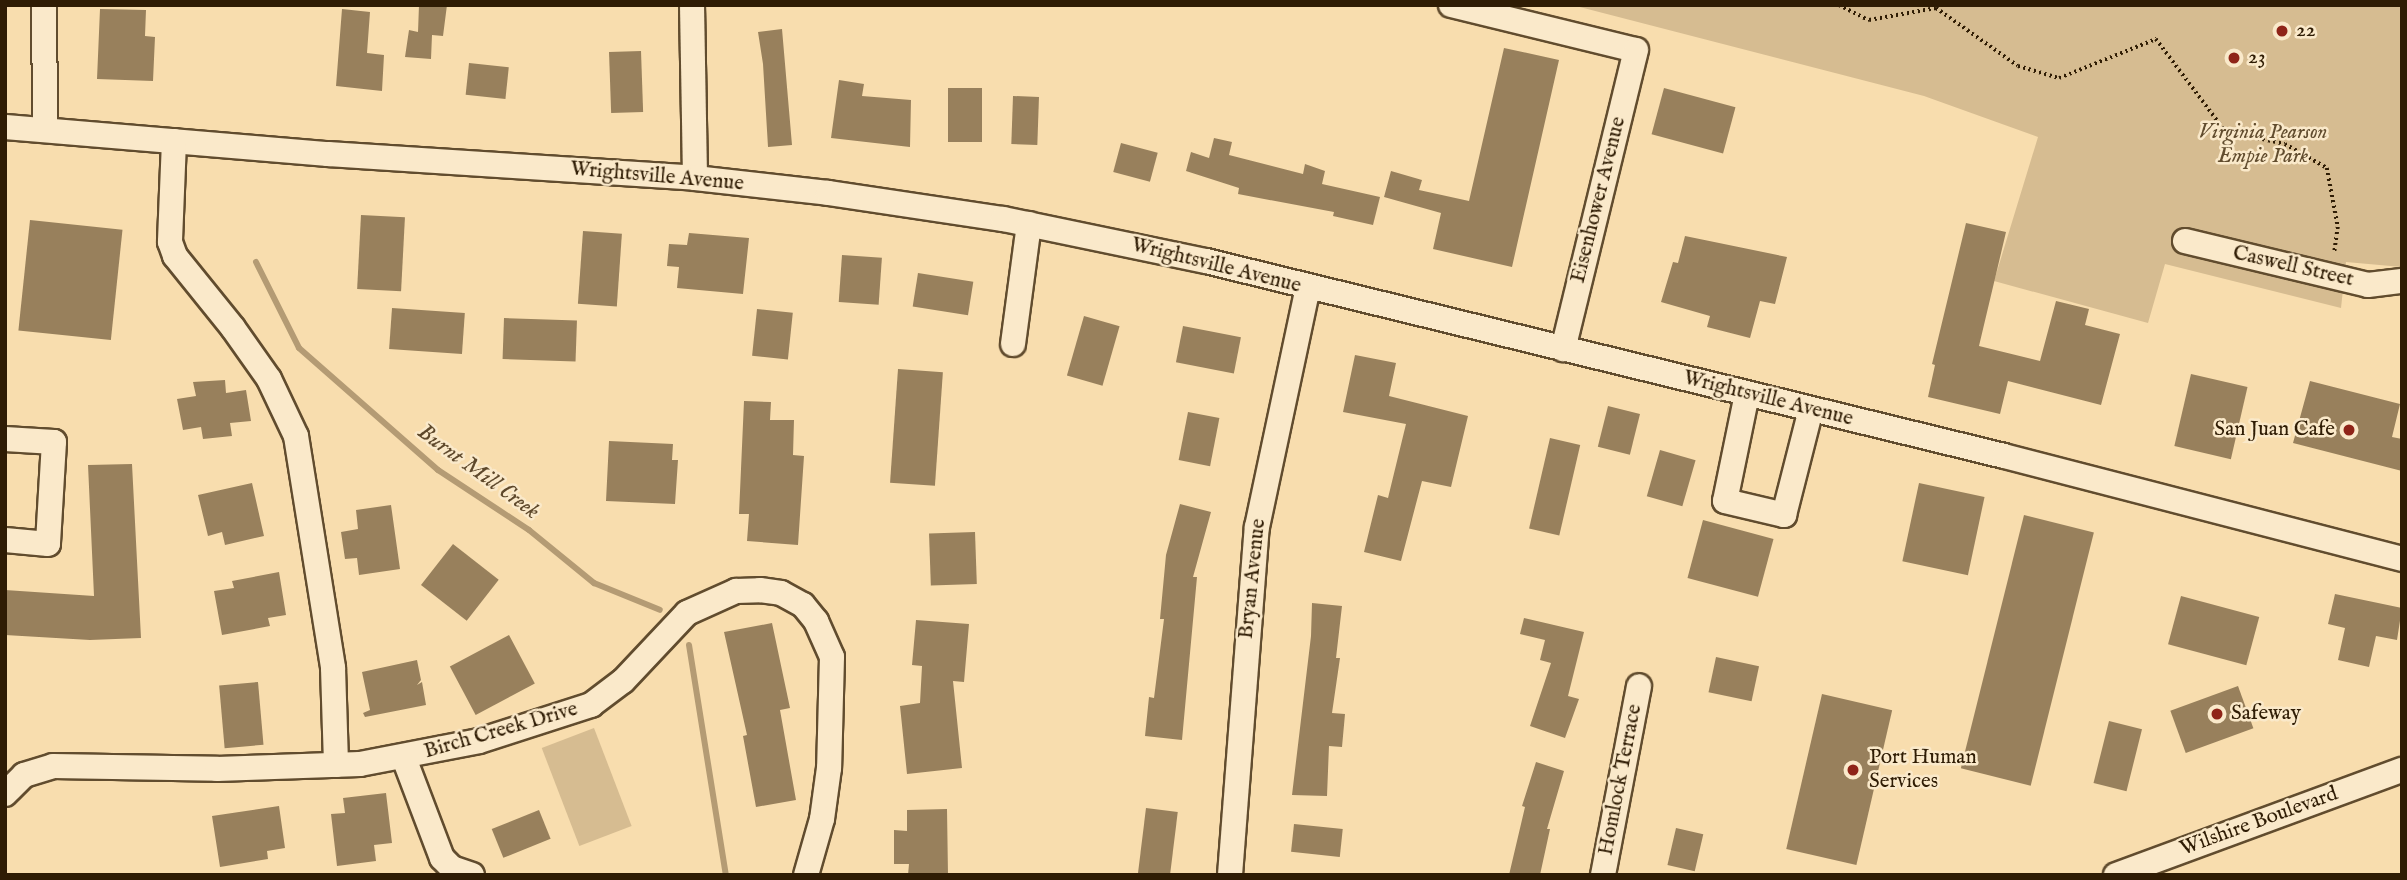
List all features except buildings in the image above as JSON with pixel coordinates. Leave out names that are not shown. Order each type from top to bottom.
[{"type":"street","points":[[44,5],[45,130]]},
{"type":"street","points":[[692,5],[695,178]]},
{"type":"street","name":"Eisenhower Avenue","points":[[1451,5],[1636,50],[1563,349]]},
{"type":"street","name":"Wrightsville Avenue","points":[[5,127],[695,178],[828,193],[1029,224],[1206,261],[1811,409],[2402,559]]},
{"type":"street","points":[[174,141],[170,242],[175,256],[226,318],[268,379],[296,436],[333,668],[335,765]]},
{"type":"street","points":[[1013,344],[1029,224]]},
{"type":"street","name":"Caswell Street","points":[[2185,241],[2368,285],[2402,281]]},
{"type":"street","name":"Bryan Avenue","points":[[1230,875],[1256,527],[1308,288]]},
{"type":"street","points":[[1747,394],[1725,501],[1784,514],[1811,409]]},
{"type":"street","points":[[5,439],[54,442],[48,544],[5,540]]},
{"type":"street","name":"Birch Creek Drive","points":[[5,794],[24,775],[53,766],[217,769],[335,765],[404,758],[479,741],[591,705],[623,681],[687,613],[699,606],[736,591],[781,593],[803,605],[816,621],[832,657],[829,768],[822,820],[806,875]]},
{"type":"street","name":"Homlock Terrace","points":[[1603,875],[1639,686]]},
{"type":"street","points":[[404,758],[442,858],[452,868],[471,875]]},
{"type":"street","name":"Wilshire Boulevard","points":[[2116,875],[2402,770]]},
{"type":"path","points":[[1839,5],[1869,20],[1936,8],[2018,66],[2059,78],[2156,38],[2225,131],[2285,144],[2327,168],[2338,227],[2330,275]]},
{"type":"green space","name":"Virginia Pearson Empie Park","points":[[1572,5],[2402,5],[2402,267],[2346,262],[2341,308],[2165,264],[2148,323],[1994,281],[2038,137],[1924,96]]},
{"type":"green space","points":[[594,728],[632,826],[579,846],[542,748]]},
{"type":"waterway","name":"Burnt Mill Creek","points":[[256,262],[299,348],[438,470],[529,530],[594,583],[660,610]]},
{"type":"waterway","name":"Burnt Mill Creek","points":[[689,645],[726,875]]},
{"type":"place","name":"22","points":[[2282,31]]},
{"type":"place","name":"23","points":[[2234,58]]},
{"type":"place","name":"San Juan Cafe","points":[[2349,430]]},
{"type":"place","name":"Safeway","points":[[2217,714]]},
{"type":"place","name":"Port Human Services","points":[[1853,770]]}]
